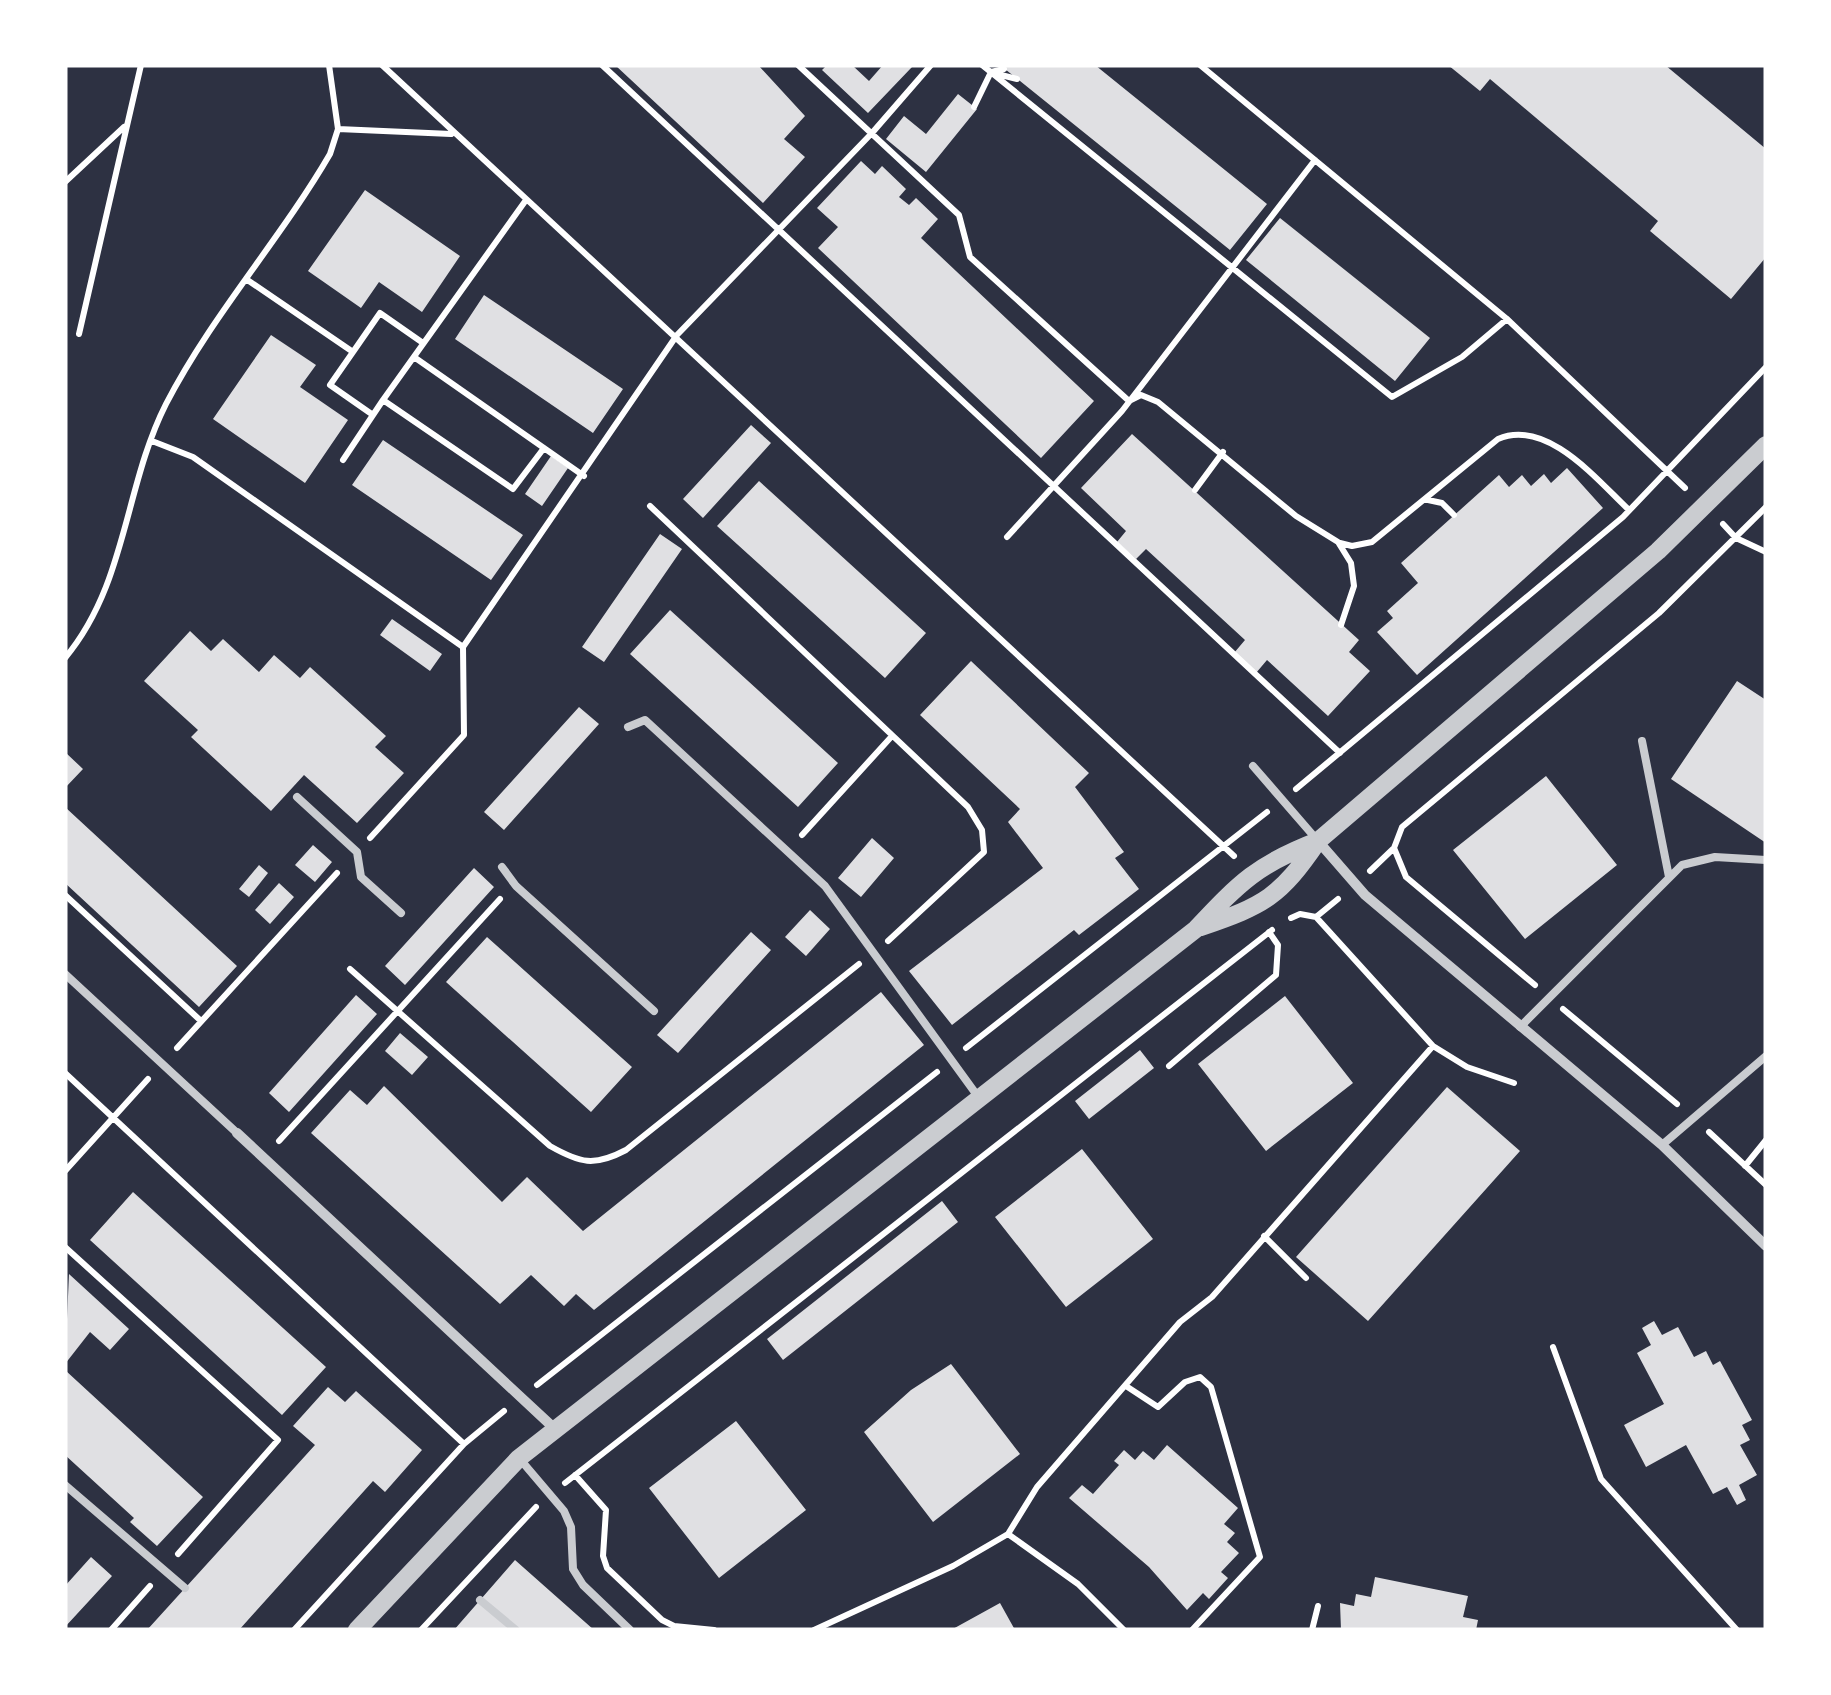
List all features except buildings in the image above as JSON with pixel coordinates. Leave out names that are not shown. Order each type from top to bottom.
[{"type":"street","points":[[1196,929],[1249,911],[1288,885],[1318,841],[1658,551],[1766,444]]},
{"type":"street","points":[[357,1630],[519,1458],[1196,929],[1250,874],[1269,860],[1318,841]]},
{"type":"street","points":[[1318,841],[1365,895],[1662,1144],[1766,1246]]},
{"type":"street","points":[[237,1133],[555,1429]]},
{"type":"lane","points":[[628,727],[645,720],[825,886],[979,1098]]},
{"type":"lane","points":[[1642,740],[1669,877]]},
{"type":"lane","points":[[1253,766],[1318,841]]},
{"type":"lane","points":[[297,797],[357,852],[360,877],[400,913]]},
{"type":"lane","points":[[1520,1027],[1546,995],[1682,865],[1714,857],[1766,860]]},
{"type":"lane","points":[[502,867],[514,883],[654,1011]]},
{"type":"lane","points":[[65,974],[237,1133]]},
{"type":"lane","points":[[1662,1144],[1766,1056]]},
{"type":"lane","points":[[519,1458],[552,1493],[570,1528],[573,1568],[582,1585],[630,1630]]},
{"type":"lane","points":[[65,1484],[185,1588]]},
{"type":"lane","points":[[480,1600],[516,1630]]},
{"type":"path","points":[[79,334],[140,65]]},
{"type":"path","points":[[65,658],[89,630],[107,589],[152,441],[192,358],[308,191],[338,129],[329,65]]},
{"type":"path","points":[[382,65],[1224,845],[557,1370]]},
{"type":"path","points":[[602,65],[1340,754],[1630,510],[1766,366]]},
{"type":"path","points":[[798,65],[959,215],[970,257],[1129,401]]},
{"type":"path","points":[[65,1171],[464,735],[463,647],[677,336],[872,134],[932,65]]},
{"type":"path","points":[[982,65],[1392,397],[1462,358],[1507,319]]},
{"type":"path","points":[[1200,65],[1507,319],[1668,473]]},
{"type":"path","points":[[991,72],[1004,69]]},
{"type":"path","points":[[991,72],[1017,79]]},
{"type":"path","points":[[974,107],[991,72]]},
{"type":"path","points":[[65,182],[125,126]]},
{"type":"path","points":[[338,129],[454,134]]},
{"type":"path","points":[[1007,537],[1129,401],[1314,160]]},
{"type":"path","points":[[342,460],[526,200]]},
{"type":"path","points":[[246,279],[353,352]]},
{"type":"path","points":[[373,415],[330,385],[380,313],[423,343]]},
{"type":"path","points":[[414,357],[584,476]]},
{"type":"path","points":[[1129,401],[1141,395],[1158,402],[1296,516],[1338,542],[1352,546],[1372,542],[1498,440],[1515,432],[1539,438],[1577,462],[1630,510]]},
{"type":"path","points":[[383,400],[513,490],[544,448]]},
{"type":"path","points":[[152,441],[193,457],[463,647]]},
{"type":"path","points":[[1195,490],[1222,452]]},
{"type":"path","points":[[1422,503],[1432,499],[1442,502],[1454,515]]},
{"type":"path","points":[[350,969],[550,1146],[579,1163],[603,1162],[626,1150],[875,952],[984,852],[982,830],[968,807],[650,506]]},
{"type":"path","points":[[1766,507],[1659,613],[1402,826],[1394,848],[1406,877],[1691,1116],[1766,1185]]},
{"type":"path","points":[[1736,538],[1766,552]]},
{"type":"path","points":[[1338,542],[1351,563],[1354,586],[1342,625]]},
{"type":"path","points":[[787,852],[892,736]]},
{"type":"path","points":[[264,1158],[514,883]]},
{"type":"path","points":[[65,895],[201,1021]]},
{"type":"path","points":[[421,1630],[552,1493],[1269,932],[1300,914],[1316,917],[1433,1046],[1467,1067],[1514,1083]]},
{"type":"path","points":[[1169,1066],[1276,975],[1278,946],[1269,932]]},
{"type":"path","points":[[814,1630],[954,1566],[1008,1534],[1037,1486],[1180,1322],[1212,1297],[1433,1046]]},
{"type":"path","points":[[65,1073],[464,1444]]},
{"type":"path","points":[[1745,1166],[1766,1140]]},
{"type":"path","points":[[1264,1236],[1306,1278]]},
{"type":"path","points":[[65,1247],[278,1440],[111,1630]]},
{"type":"path","points":[[1554,1347],[1601,1479],[1737,1630]]},
{"type":"path","points":[[1126,1386],[1158,1407],[1184,1382],[1200,1377],[1211,1387],[1260,1557],[1192,1630]]},
{"type":"path","points":[[294,1630],[464,1444],[492,1421]]},
{"type":"path","points":[[575,1475],[606,1510],[603,1556],[607,1568],[662,1620],[674,1626],[714,1630]]},
{"type":"path","points":[[1008,1534],[1078,1584],[1124,1630]]},
{"type":"path","points":[[1312,1630],[1318,1606]]}]
